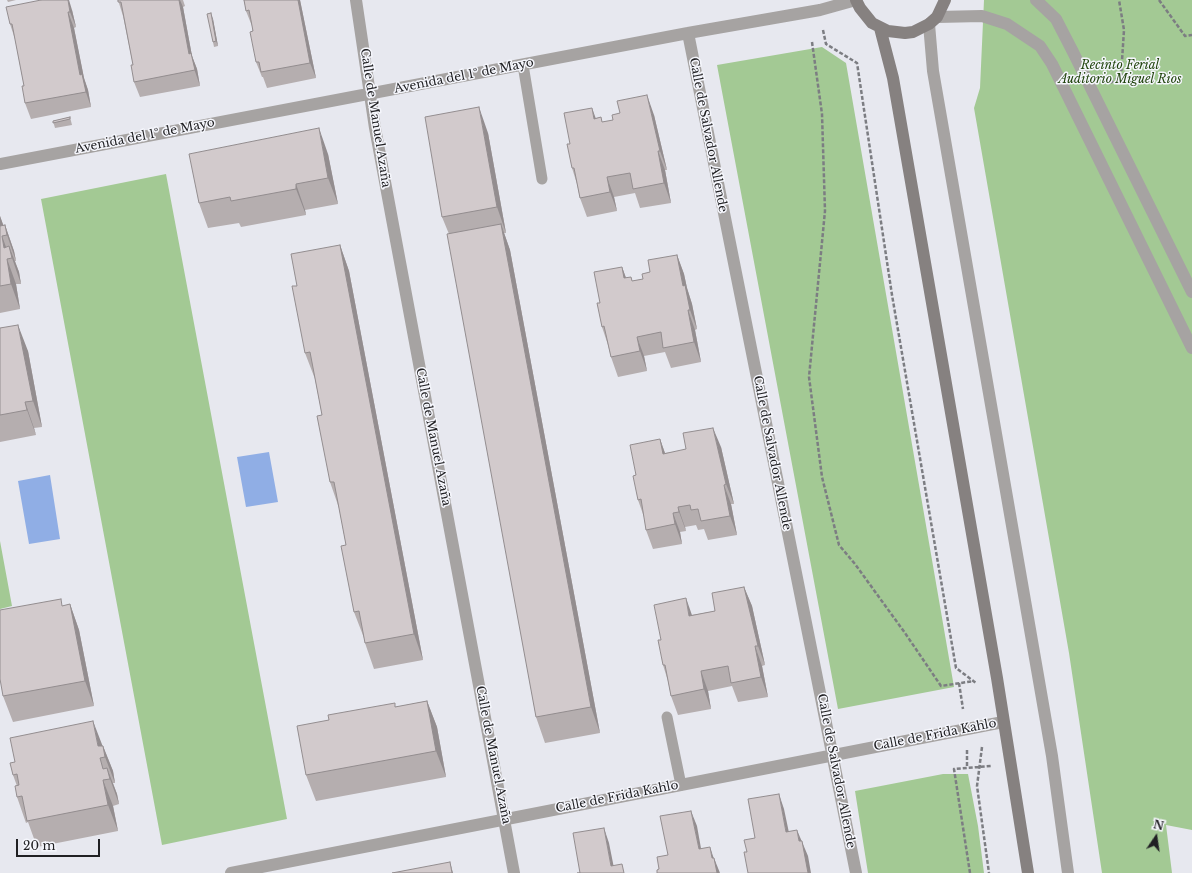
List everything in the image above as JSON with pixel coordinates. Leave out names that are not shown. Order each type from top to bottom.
[{"type":"street","name":"Calle de Manuel Azaña","points":[[356,0],[369,94],[514,873]]},
{"type":"street","name":"Avenida del 1º de Mayo","points":[[0,164],[688,33],[820,10],[856,0]]},
{"type":"street","points":[[856,0],[865,16],[880,28],[896,33],[905,33],[917,30],[933,21],[982,16],[1007,24],[1040,46],[1052,64],[1192,348]]},
{"type":"street","points":[[946,0],[933,21],[934,79],[1052,756],[1068,873]]},
{"type":"street","points":[[1037,1],[1056,19],[1192,292]]},
{"type":"street","points":[[880,28],[893,78],[997,678],[1028,873]]},
{"type":"street","name":"Calle de Salvador Allende","points":[[688,33],[856,873]]},
{"type":"street","name":"Calle de Frida Kahlo","points":[[231,873],[1003,722]]},
{"type":"lane","points":[[523,64],[542,179]]},
{"type":"lane","points":[[667,717],[681,785]]},
{"type":"path","points":[[1105,86],[1121,76],[1124,30],[1119,0]]},
{"type":"path","points":[[1159,0],[1185,36],[1192,35]]},
{"type":"path","points":[[820,10],[826,44],[856,63],[892,295],[956,668],[975,681],[977,688]]},
{"type":"path","points":[[812,42],[822,114],[825,211],[809,377],[822,477],[839,545],[855,564],[905,633],[941,686],[997,678]]},
{"type":"path","points":[[985,725],[977,786],[989,873]]},
{"type":"path","points":[[954,769],[970,873]]},
{"type":"green space","name":"Recinto Ferial Auditorio Miguel Rios","points":[[984,0],[1192,0],[1192,830],[1166,825],[1172,873],[1102,873],[1069,653],[974,108],[980,88]]},
{"type":"green space","points":[[822,47],[846,63],[954,687],[838,709],[717,65]]},
{"type":"green space","points":[[166,174],[287,819],[162,845],[41,199]]},
{"type":"green space","points":[[0,541],[12,606],[0,609]]},
{"type":"green space","points":[[943,774],[968,774],[978,826],[984,873],[868,873],[855,791]]},
{"type":"water","points":[[269,452],[278,502],[246,507],[237,457]]},
{"type":"water","points":[[50,475],[60,539],[29,544],[18,481]]},
{"type":"building","points":[[41,0],[68,0],[70,12],[68,12],[80,75],[82,74],[86,92],[25,103],[22,86],[24,86],[12,24],[10,24],[6,7]]},
{"type":"building","points":[[118,0],[179,0],[189,54],[191,53],[195,70],[134,82],[131,65],[133,65],[121,2],[118,2]]},
{"type":"building","points":[[244,0],[298,0],[310,63],[261,72],[259,62],[256,62],[250,32],[253,31],[249,10],[246,11]]},
{"type":"building","points":[[211,13],[216,41],[213,42],[207,14]]},
{"type":"building","points":[[647,95],[660,151],[658,151],[664,183],[633,189],[630,173],[607,177],[610,192],[580,198],[567,144],[570,144],[564,113],[592,108],[594,119],[601,117],[602,122],[613,120],[612,115],[620,113],[617,101]]},
{"type":"building","points":[[479,107],[497,207],[442,217],[425,117]]},
{"type":"building","points":[[70,117],[70,119],[53,123],[53,121]]},
{"type":"building","points":[[319,128],[328,178],[296,184],[296,189],[231,201],[230,197],[199,203],[189,154]]},
{"type":"building","points":[[501,224],[591,707],[536,717],[447,234]]},
{"type":"building","points":[[5,225],[7,235],[2,236],[4,248],[9,246],[12,258],[7,259],[11,284],[0,286],[0,226]]},
{"type":"building","points":[[340,245],[414,634],[365,643],[359,611],[354,612],[341,546],[346,545],[334,482],[330,482],[317,416],[322,415],[310,352],[305,353],[292,286],[297,286],[291,254]]},
{"type":"building","points":[[677,255],[683,286],[685,285],[690,310],[688,310],[694,342],[663,348],[661,332],[637,337],[640,351],[611,357],[597,303],[600,303],[594,272],[622,267],[624,278],[631,277],[632,281],[643,279],[642,274],[650,272],[648,260]]},
{"type":"building","points":[[18,325],[33,401],[25,402],[27,410],[0,415],[0,328]]},
{"type":"building","points":[[713,428],[726,484],[724,485],[730,516],[701,521],[698,509],[691,510],[690,505],[678,507],[679,512],[673,513],[675,524],[646,530],[641,499],[638,500],[633,476],[636,475],[630,445],[660,439],[663,454],[686,449],[683,433]]},
{"type":"building","points":[[744,587],[758,646],[755,646],[761,677],[731,683],[728,666],[701,671],[704,689],[671,696],[658,640],[661,640],[654,605],[686,598],[689,616],[715,611],[712,593]]},
{"type":"building","points":[[61,599],[62,606],[70,604],[85,681],[3,696],[0,679],[0,610]]},
{"type":"building","points":[[427,701],[436,751],[306,775],[297,726],[329,720],[328,715],[395,703],[395,707]]},
{"type":"building","points":[[93,721],[98,746],[103,746],[105,757],[100,758],[103,769],[107,768],[110,779],[103,780],[108,805],[27,821],[22,796],[17,797],[15,786],[19,785],[17,774],[13,775],[10,763],[15,762],[10,738]]},
{"type":"building","points":[[779,794],[786,832],[797,830],[799,841],[802,841],[808,873],[748,873],[744,852],[747,852],[744,840],[755,838],[748,799]]},
{"type":"building","points":[[691,811],[699,849],[710,847],[717,873],[657,873],[657,870],[659,869],[657,857],[668,855],[660,816]]},
{"type":"building","points":[[604,828],[611,866],[622,864],[624,873],[580,873],[573,833]]},
{"type":"building","points":[[450,862],[452,873],[392,873]]}]
